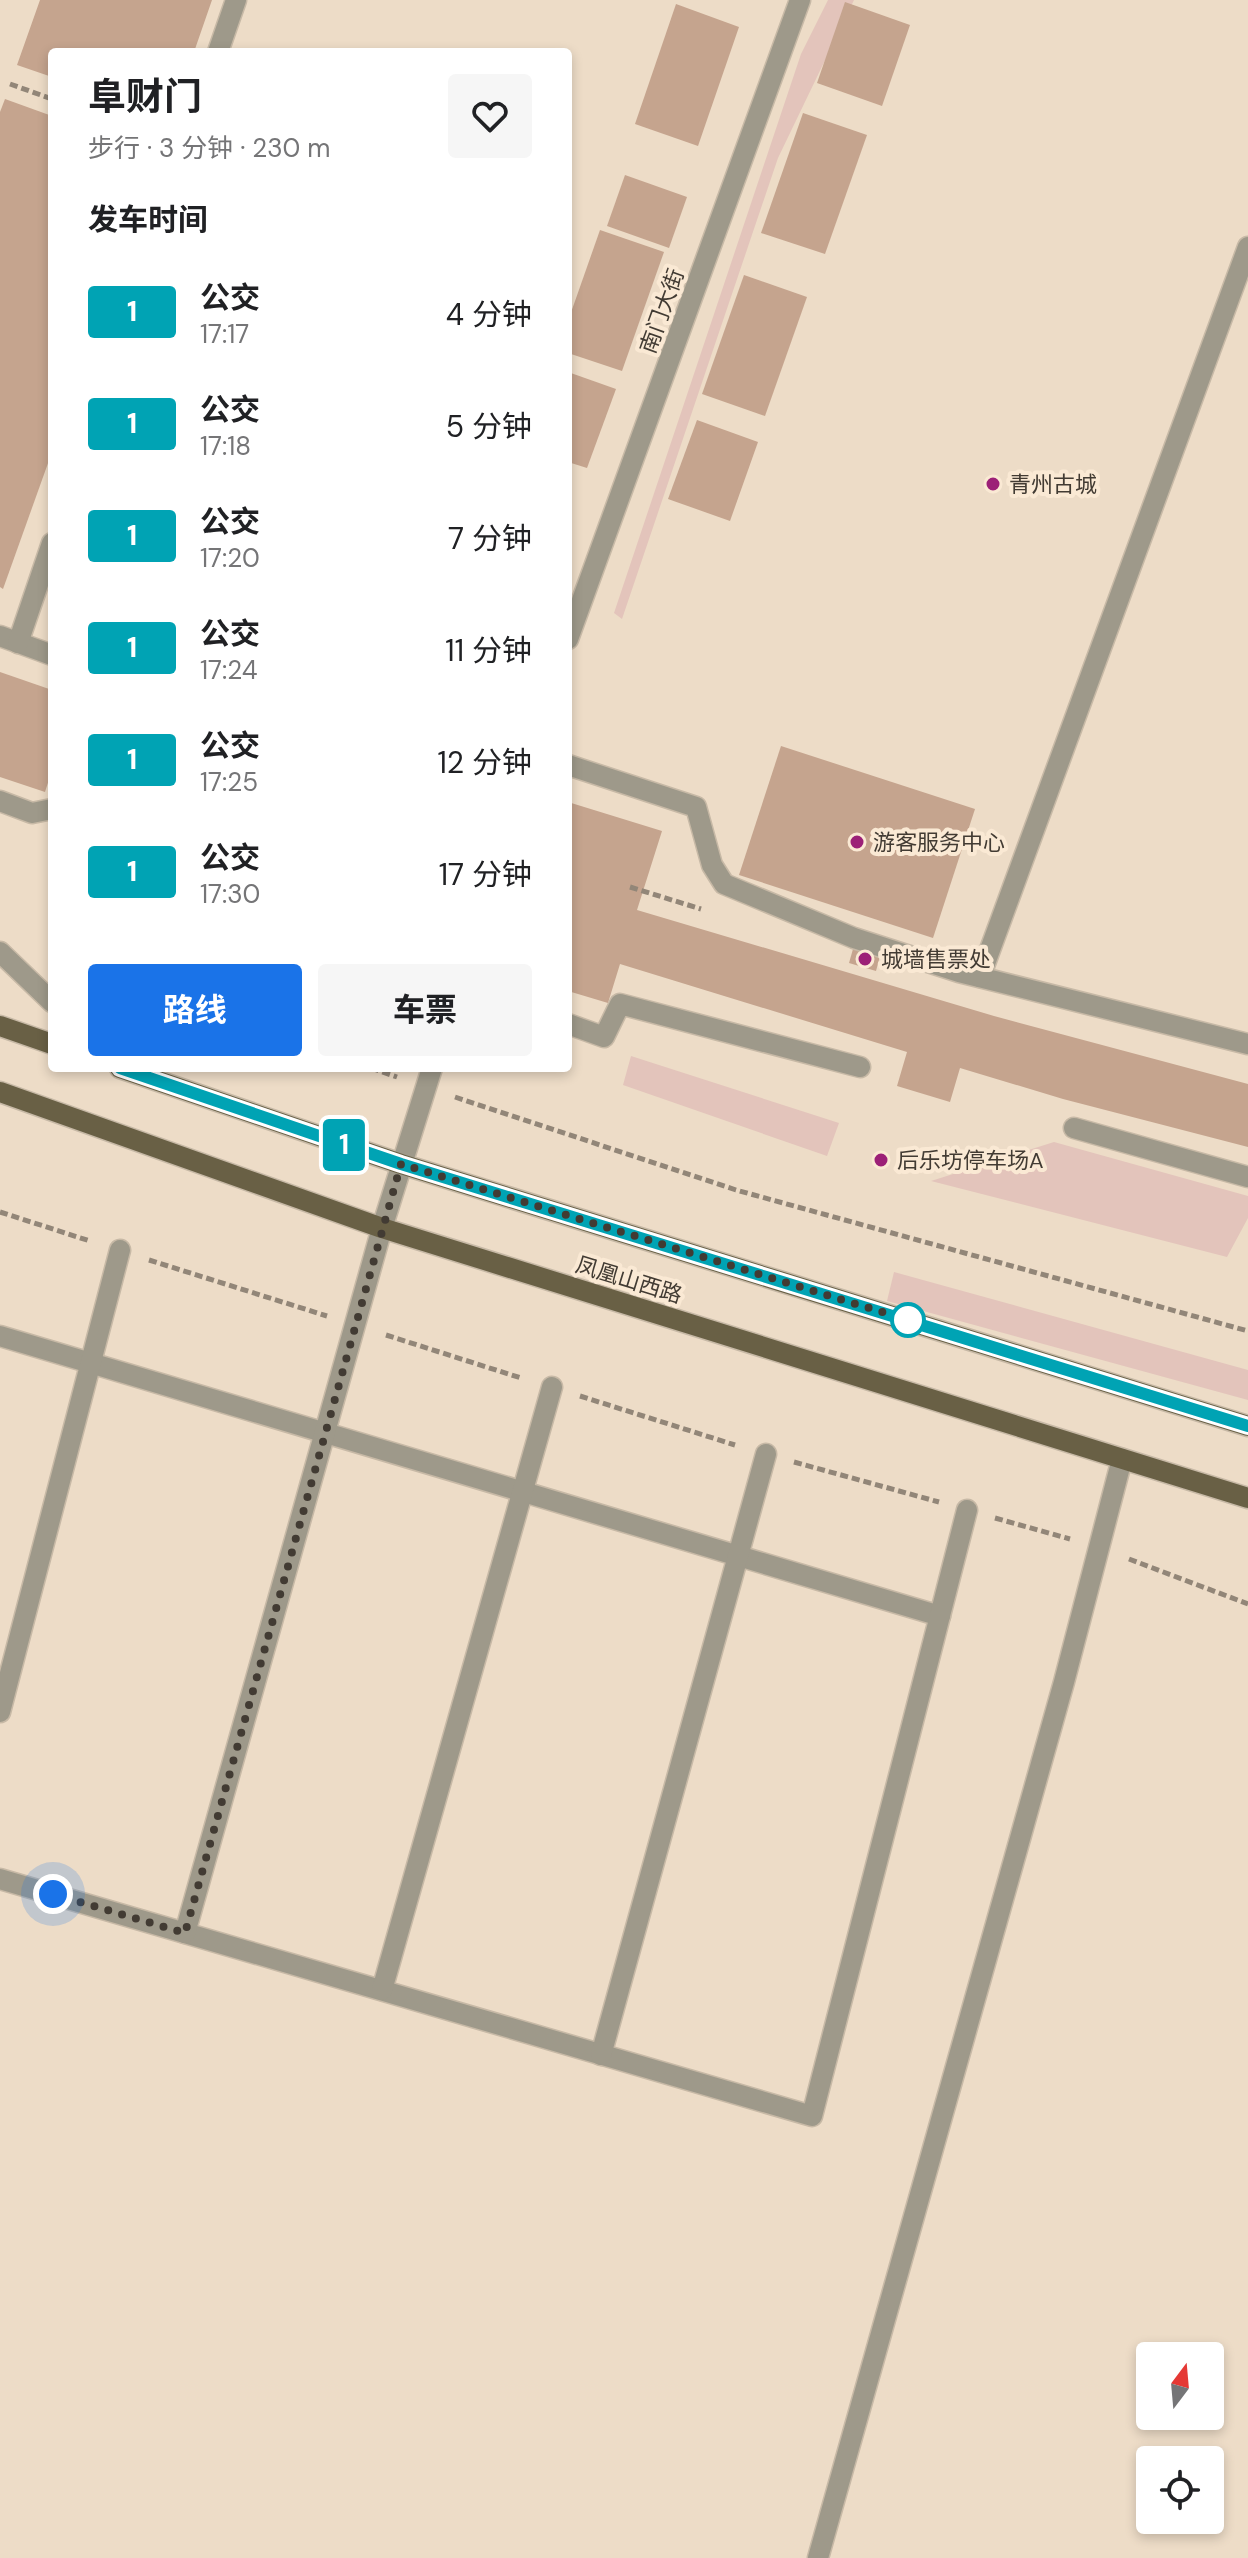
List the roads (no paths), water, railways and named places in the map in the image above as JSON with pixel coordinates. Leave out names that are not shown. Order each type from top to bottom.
[{"type":"main road","points":[[0,1026],[48,1043]]},
{"type":"main road","name":"凤凰山西路","points":[[133,1072],[401,1164],[1248,1426]]},
{"type":"main road","name":"凤凰山西路","points":[[0,1092],[382,1228],[1248,1498]]},
{"type":"street","points":[[219,48],[236,0]]},
{"type":"street","name":"南门大街","points":[[572,628],[800,0]]},
{"type":"street","points":[[980,977],[1248,247]]},
{"type":"street","points":[[48,552],[9,640],[48,654]]},
{"type":"street","points":[[572,766],[696,807],[712,865],[724,884],[854,938],[980,977],[1248,1044]]},
{"type":"street","points":[[0,801],[32,813],[48,810]]},
{"type":"street","points":[[0,952],[48,998]]},
{"type":"street","points":[[572,1025],[604,1037],[620,1004],[860,1067]]},
{"type":"street","points":[[185,1933],[382,1228],[429,1078]]},
{"type":"street","points":[[1074,1128],[1248,1177]]},
{"type":"street","points":[[0,1712],[120,1250]]},
{"type":"street","points":[[0,1336],[940,1616]]},
{"type":"street","points":[[382,1990],[552,1387]]},
{"type":"street","points":[[601,2055],[766,1454]]},
{"type":"street","points":[[818,2558],[1068,1668],[1122,1459]]},
{"type":"street","points":[[0,1879],[812,2116],[967,1510]]},
{"type":"place","name":"青州古城","points":[[993,484]]},
{"type":"place","name":"游客服务中心","points":[[857,842]]},
{"type":"place","name":"城墙售票处","points":[[865,959]]},
{"type":"place","name":"后乐坊停车场A","points":[[881,1160]]}]
